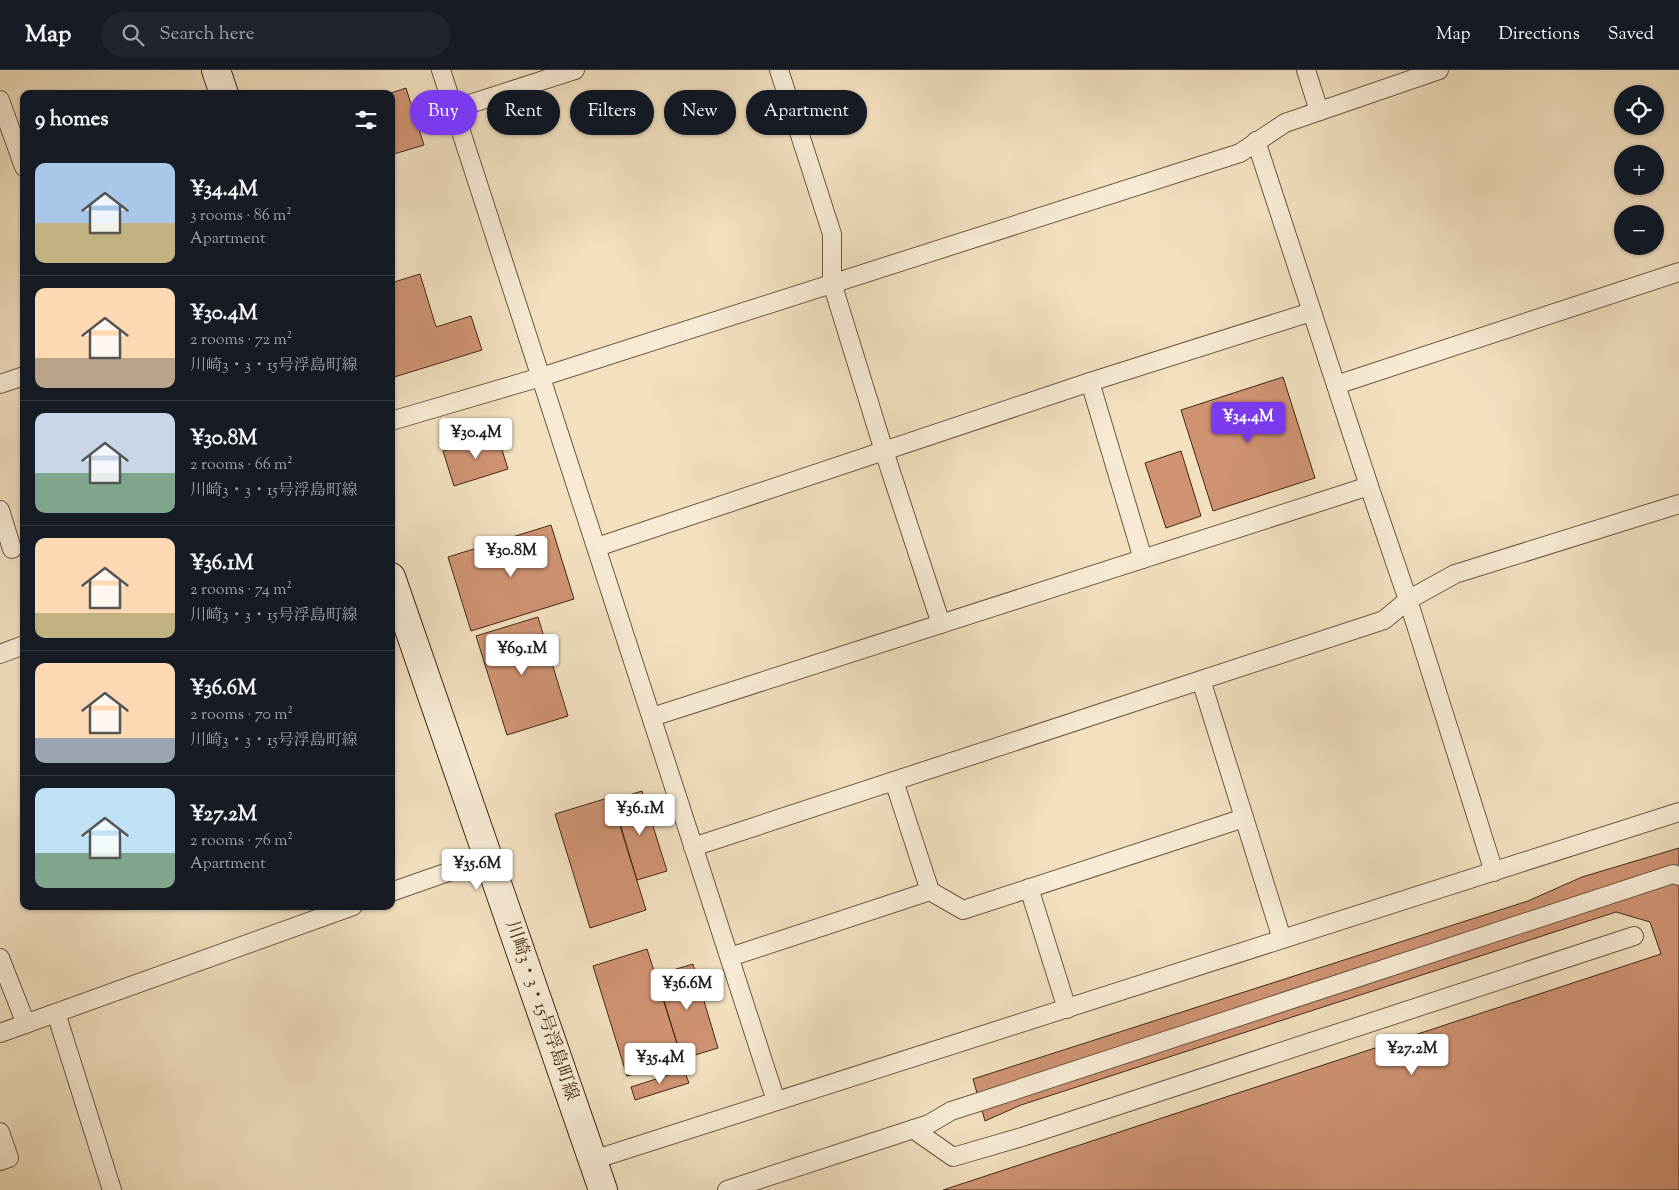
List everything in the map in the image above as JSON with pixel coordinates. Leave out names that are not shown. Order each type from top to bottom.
[{"type":"street","points":[[216,70],[223,90]]},
{"type":"street","name":"川崎3・3・15号浮島町線","points":[[395,589],[603,1190]]},
{"type":"lane","points":[[441,70],[448,90]]},
{"type":"lane","points":[[477,102],[575,70]]},
{"type":"lane","points":[[779,70],[832,234],[832,284],[941,624]]},
{"type":"lane","points":[[1306,70],[1319,111]]},
{"type":"lane","points":[[395,421],[541,377],[1240,153],[1285,122],[1439,70]]},
{"type":"lane","points":[[0,100],[20,156]]},
{"type":"lane","points":[[462,135],[776,1102]]},
{"type":"lane","points":[[1256,141],[1368,486],[1408,600],[1494,872]]},
{"type":"lane","points":[[1336,386],[1679,272]]},
{"type":"lane","points":[[597,547],[1090,382],[1311,312]]},
{"type":"lane","points":[[0,384],[20,377]]},
{"type":"lane","points":[[1090,382],[1143,559]]},
{"type":"lane","points":[[652,717],[1368,486]]},
{"type":"lane","points":[[693,847],[1384,620],[1408,600],[1455,574],[1679,504]]},
{"type":"lane","points":[[0,510],[12,549]]},
{"type":"lane","points":[[0,654],[20,646]]},
{"type":"lane","points":[[1201,680],[1282,940]]},
{"type":"lane","points":[[894,781],[930,891],[963,910],[1244,818]]},
{"type":"lane","points":[[593,1160],[1679,812]]},
{"type":"lane","points":[[395,891],[488,858]]},
{"type":"lane","points":[[727,1190],[930,1124],[951,1112],[979,1102],[1673,874],[1679,876]]},
{"type":"lane","points":[[1029,888],[1067,1008]]},
{"type":"lane","points":[[730,956],[930,891]]},
{"type":"lane","points":[[0,1033],[342,910]]},
{"type":"lane","points":[[913,1129],[953,1157],[1022,1137],[1634,936]]},
{"type":"lane","points":[[0,958],[26,1024]]},
{"type":"lane","points":[[56,1013],[112,1190]]},
{"type":"lane","points":[[0,1132],[9,1158],[0,1161]]},
{"type":"building","points":[[406,88],[410,101],[410,135],[421,135],[424,145],[395,154],[395,92]]},
{"type":"building","points":[[420,274],[436,327],[471,316],[482,350],[395,377],[395,282]]},
{"type":"building","points":[[1283,377],[1315,478],[1213,511],[1181,410]]},
{"type":"building","points":[[497,434],[508,469],[454,486],[443,451]]},
{"type":"building","points":[[1181,451],[1201,516],[1166,528],[1145,463]]},
{"type":"building","points":[[551,525],[574,599],[471,631],[448,557]]},
{"type":"building","points":[[538,617],[568,716],[507,735],[476,636]]},
{"type":"building","points":[[642,791],[667,871],[637,880],[613,800]]},
{"type":"building","points":[[611,797],[646,910],[590,928],[555,814]]},
{"type":"building","points":[[1679,848],[1679,1190],[943,1190],[1661,954],[1650,922],[1616,912],[1021,1105],[985,1121],[973,1079],[1528,901],[1582,877]]},
{"type":"building","points":[[647,949],[682,1059],[627,1076],[593,966]]},
{"type":"building","points":[[693,964],[718,1048],[682,1059],[656,975]]},
{"type":"building","points":[[684,1070],[689,1083],[635,1100],[631,1087]]}]
